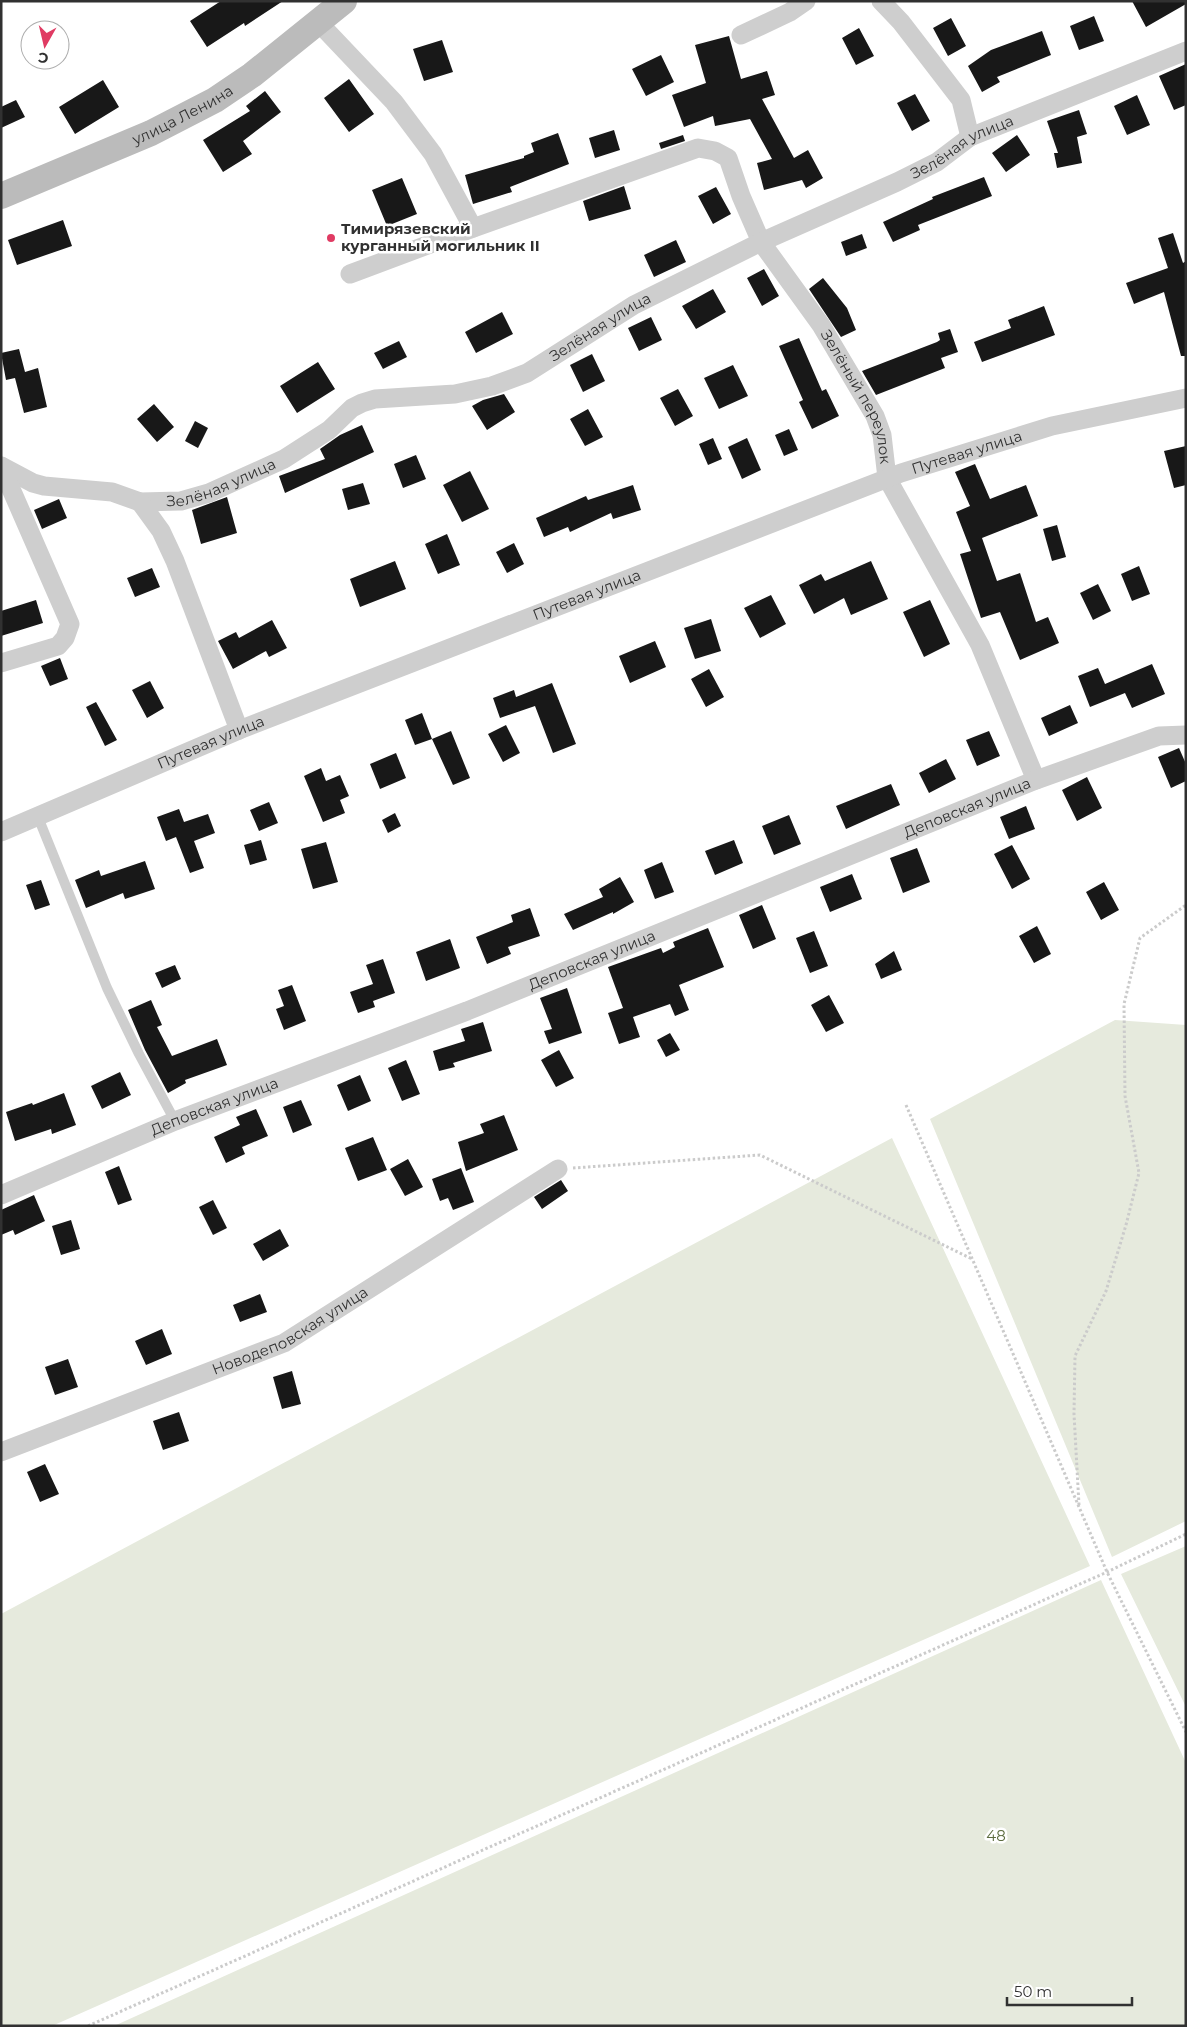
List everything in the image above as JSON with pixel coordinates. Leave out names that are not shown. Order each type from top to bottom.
[{"type":"street","name":"улица Ленина","points":[[1,196],[151,133],[202,107],[252,75],[344,1]]},
{"type":"street","points":[[742,35],[790,12],[806,1]]},
{"type":"street","points":[[882,1],[961,100],[970,136]]},
{"type":"street","points":[[318,23],[394,102],[433,154],[473,228],[350,274]]},
{"type":"street","name":"Зелёная улица","points":[[1,466],[33,483],[44,486],[112,492],[140,502],[181,501],[209,493],[284,459],[329,430],[352,408],[362,403],[375,399],[455,394],[492,386],[527,373],[634,305],[761,242],[897,182],[937,162],[970,136],[1186,51]]},
{"type":"street","name":"Зелёный переулок","points":[[473,228],[698,148],[715,151],[728,158],[741,196],[761,242],[821,325],[875,416],[882,435],[887,478],[980,645],[1036,780]]},
{"type":"street","name":"Путевая улица","points":[[1,832],[239,730],[887,478],[1052,426],[1186,398]]},
{"type":"street","points":[[1,466],[70,624],[65,638],[58,646],[1,663]]},
{"type":"street","points":[[140,502],[161,531],[176,561],[239,730]]},
{"type":"street","name":"Деповская улица","points":[[1,1195],[175,1122],[467,1011],[1036,780],[1159,736],[1186,735]]},
{"type":"street","name":"Новодеповская улица","points":[[1,1452],[284,1343],[558,1168]]},
{"type":"lane","points":[[38,817],[107,988],[175,1122]]},
{"type":"path","points":[[1080,1508],[1074,1414],[1075,1356],[1106,1291],[1139,1174],[1124,1096],[1124,1004],[1140,938],[1186,905]]},
{"type":"path","points":[[906,1105],[1107,1572],[1186,1732]]},
{"type":"path","points":[[558,1168],[760,1155],[972,1259]]},
{"type":"path","points":[[88,2026],[1107,1572],[1186,1534]]},
{"type":"green space","points":[[1115,1020],[1186,1025],[1186,1521],[1112,1557],[930,1119]]},
{"type":"green space","points":[[892,1138],[1090,1566],[52,2026],[1,2026],[1,1614]]},
{"type":"green space","points":[[1186,1546],[1186,1707],[1121,1574]]},
{"type":"green space","name":"48","points":[[1101,1580],[1186,1763],[1186,2026],[114,2026]]},
{"type":"building","points":[[221,1],[283,1],[245,26],[244,23],[207,47],[190,21]]},
{"type":"building","points":[[1132,1],[1186,1],[1186,4],[1146,27]]},
{"type":"building","points":[[1094,16],[1104,41],[1079,50],[1070,26]]},
{"type":"building","points":[[951,18],[966,46],[948,56],[933,28]]},
{"type":"building","points":[[859,28],[874,56],[856,65],[842,38]]},
{"type":"building","points":[[1042,31],[1051,55],[997,77],[1000,82],[982,92],[968,66],[991,50]]},
{"type":"building","points":[[729,36],[741,79],[767,71],[775,95],[762,99],[794,158],[808,150],[823,178],[806,188],[802,180],[764,190],[757,163],[772,159],[750,119],[715,126],[713,116],[684,127],[672,95],[706,83],[695,45]]},
{"type":"building","points":[[442,40],[453,72],[424,81],[413,49]]},
{"type":"building","points":[[661,55],[674,82],[646,96],[632,69]]},
{"type":"building","points":[[1186,64],[1186,105],[1174,110],[1159,76]]},
{"type":"building","points":[[349,79],[374,114],[349,132],[324,98]]},
{"type":"building","points":[[103,80],[119,107],[75,134],[59,107]]},
{"type":"building","points":[[265,91],[281,112],[243,141],[252,154],[223,172],[203,140],[250,111],[246,106]]},
{"type":"building","points":[[915,94],[930,121],[912,131],[897,103]]},
{"type":"building","points":[[1137,95],[1150,125],[1127,135],[1114,106]]},
{"type":"building","points":[[16,100],[25,117],[1,128],[1,107]]},
{"type":"building","points":[[1079,110],[1087,134],[1077,137],[1082,163],[1057,168],[1054,153],[1058,153],[1047,121]]},
{"type":"building","points":[[614,130],[620,150],[595,158],[589,138]]},
{"type":"building","points":[[558,133],[569,164],[510,187],[512,192],[473,204],[465,175],[524,158],[524,156],[534,152],[531,143]]},
{"type":"building","points":[[683,135],[685,141],[661,149],[659,143]]},
{"type":"building","points":[[1017,135],[1030,155],[1006,172],[992,153]]},
{"type":"building","points":[[984,177],[992,196],[918,225],[920,230],[893,242],[883,222],[933,199],[932,197]]},
{"type":"building","points":[[402,178],[417,214],[387,226],[372,190]]},
{"type":"building","points":[[624,186],[631,209],[589,221],[583,201]]},
{"type":"building","points":[[716,187],[731,214],[713,224],[698,196]]},
{"type":"building","points":[[63,220],[72,246],[17,265],[8,240]]},
{"type":"building","points":[[1173,233],[1183,263],[1186,261],[1186,356],[1181,356],[1164,292],[1134,304],[1126,283],[1168,268],[1158,238]]},
{"type":"building","points":[[862,234],[867,248],[846,256],[841,242]]},
{"type":"building","points":[[676,240],[686,262],[654,277],[644,255]]},
{"type":"building","points":[[764,269],[779,296],[762,306],[747,278]]},
{"type":"building","points":[[823,278],[847,308],[856,330],[841,337],[809,289]]},
{"type":"building","points":[[713,289],[726,312],[696,329],[682,306]]},
{"type":"building","points":[[1044,306],[1055,335],[982,362],[974,342],[1011,328],[1008,320]]},
{"type":"building","points":[[502,312],[513,334],[476,353],[465,332]]},
{"type":"building","points":[[651,317],[662,340],[639,351],[628,328]]},
{"type":"building","points":[[950,329],[958,352],[941,358],[945,368],[876,395],[862,371],[937,342],[940,340],[938,333]]},
{"type":"building","points":[[799,338],[822,391],[826,389],[839,416],[812,429],[799,402],[803,400],[779,346]]},
{"type":"building","points":[[399,341],[407,357],[383,369],[374,353]]},
{"type":"building","points":[[19,349],[25,372],[38,368],[47,407],[24,413],[15,378],[6,380],[1,353]]},
{"type":"building","points":[[592,354],[605,381],[583,392],[570,365]]},
{"type":"building","points":[[318,362],[335,389],[297,413],[280,386]]},
{"type":"building","points":[[733,365],[748,396],[719,409],[704,378]]},
{"type":"building","points":[[678,389],[693,416],[675,426],[660,398]]},
{"type":"building","points":[[504,394],[515,412],[487,430],[472,406],[483,400]]},
{"type":"building","points":[[154,404],[174,427],[157,442],[137,419]]},
{"type":"building","points":[[588,409],[603,437],[585,446],[570,419]]},
{"type":"building","points":[[195,421],[208,428],[198,448],[185,441]]},
{"type":"building","points":[[362,425],[374,452],[285,493],[279,476],[325,459],[320,449],[340,435]]},
{"type":"building","points":[[789,429],[798,450],[784,456],[775,435]]},
{"type":"building","points":[[713,438],[722,459],[708,465],[699,444]]},
{"type":"building","points":[[747,438],[761,470],[742,479],[728,447]]},
{"type":"building","points":[[1186,446],[1186,485],[1174,488],[1164,451]]},
{"type":"building","points":[[416,455],[426,479],[403,488],[394,464]]},
{"type":"building","points":[[975,464],[990,499],[1026,485],[1038,516],[982,538],[997,581],[1020,573],[1036,622],[1048,617],[1059,643],[1020,660],[1000,612],[981,618],[960,554],[971,551],[956,512],[970,506],[955,472]]},
{"type":"building","points":[[470,471],[489,509],[462,522],[443,485]]},
{"type":"building","points":[[363,483],[370,504],[348,510],[342,489]]},
{"type":"building","points":[[633,485],[641,510],[613,519],[611,513],[570,532],[568,527],[544,537],[536,518],[586,496],[588,500]]},
{"type":"building","points":[[227,497],[237,533],[201,544],[192,510]]},
{"type":"building","points":[[59,499],[67,518],[42,529],[34,510]]},
{"type":"building","points":[[1057,525],[1066,557],[1052,561],[1043,529]]},
{"type":"building","points":[[447,534],[460,565],[438,574],[425,544]]},
{"type":"building","points":[[514,543],[524,564],[507,573],[496,552]]},
{"type":"building","points":[[395,561],[406,589],[360,607],[350,579]]},
{"type":"building","points":[[871,561],[888,599],[851,615],[844,598],[814,614],[799,585],[821,574],[825,581]]},
{"type":"building","points":[[1139,566],[1150,594],[1132,601],[1121,574]]},
{"type":"building","points":[[152,568],[160,587],[135,597],[127,578]]},
{"type":"building","points":[[1098,584],[1111,611],[1093,620],[1080,593]]},
{"type":"building","points":[[771,595],[786,624],[760,638],[744,608]]},
{"type":"building","points":[[36,600],[43,623],[1,636],[1,611]]},
{"type":"building","points":[[930,600],[950,644],[924,657],[903,612]]},
{"type":"building","points":[[711,619],[721,651],[695,659],[684,628]]},
{"type":"building","points":[[272,620],[287,648],[269,657],[266,651],[233,669],[218,641],[236,632],[239,638]]},
{"type":"building","points":[[655,641],[666,667],[630,683],[619,656]]},
{"type":"building","points":[[60,658],[68,679],[50,686],[41,666]]},
{"type":"building","points":[[1152,664],[1165,694],[1132,708],[1125,693],[1090,707],[1078,676],[1098,668],[1105,684]]},
{"type":"building","points":[[709,669],[724,697],[706,707],[691,679]]},
{"type":"building","points":[[150,681],[164,708],[147,718],[132,690]]},
{"type":"building","points":[[552,683],[576,744],[553,753],[535,706],[500,718],[493,698],[514,690],[516,697]]},
{"type":"building","points":[[96,702],[117,740],[105,746],[86,707]]},
{"type":"building","points":[[1070,705],[1078,723],[1049,736],[1041,718]]},
{"type":"building","points":[[422,713],[432,739],[415,745],[405,720]]},
{"type":"building","points":[[506,725],[520,753],[503,762],[488,734]]},
{"type":"building","points":[[451,731],[470,778],[453,785],[432,739]]},
{"type":"building","points":[[989,731],[1000,756],[977,766],[966,740]]},
{"type":"building","points":[[1179,748],[1186,764],[1186,781],[1171,788],[1158,757]]},
{"type":"building","points":[[396,753],[406,778],[380,789],[370,764]]},
{"type":"building","points":[[946,759],[956,779],[929,793],[919,773]]},
{"type":"building","points":[[321,768],[326,781],[340,775],[349,796],[340,800],[345,813],[323,822],[304,776]]},
{"type":"building","points":[[1087,777],[1102,808],[1077,821],[1062,790]]},
{"type":"building","points":[[891,784],[900,805],[846,829],[836,806]]},
{"type":"building","points":[[269,802],[278,823],[259,831],[250,810]]},
{"type":"building","points":[[1026,806],[1035,829],[1009,839],[1000,817]]},
{"type":"building","points":[[179,809],[184,822],[208,814],[215,833],[194,841],[204,868],[190,873],[176,837],[166,841],[157,817]]},
{"type":"building","points":[[395,813],[401,826],[388,833],[382,820]]},
{"type":"building","points":[[789,815],[801,844],[774,855],[762,826]]},
{"type":"building","points":[[261,840],[267,860],[250,865],[244,845]]},
{"type":"building","points":[[734,840],[743,863],[715,875],[705,851]]},
{"type":"building","points":[[326,842],[338,882],[313,889],[301,849]]},
{"type":"building","points":[[1012,845],[1030,879],[1012,889],[994,854]]},
{"type":"building","points":[[917,848],[930,882],[903,893],[890,858]]},
{"type":"building","points":[[145,861],[155,889],[125,899],[123,893],[86,908],[75,880],[99,870],[101,876]]},
{"type":"building","points":[[662,862],[674,892],[655,899],[644,870]]},
{"type":"building","points":[[852,874],[862,899],[830,912],[820,887]]},
{"type":"building","points":[[620,877],[634,902],[613,914],[613,912],[573,930],[564,914],[603,897],[599,889]]},
{"type":"building","points":[[41,880],[50,905],[35,910],[26,885]]},
{"type":"building","points":[[1104,882],[1119,910],[1101,920],[1086,892]]},
{"type":"building","points":[[762,905],[776,939],[753,949],[739,915]]},
{"type":"building","points":[[530,908],[540,936],[508,947],[511,954],[487,964],[476,937],[513,922],[511,915]]},
{"type":"building","points":[[1037,926],[1051,954],[1034,963],[1019,936]]},
{"type":"building","points":[[708,928],[724,967],[679,985],[689,1010],[675,1016],[670,1004],[633,1017],[640,1037],[619,1044],[608,1013],[623,1008],[608,967],[661,948],[663,953],[675,947],[673,942]]},
{"type":"building","points":[[814,931],[828,966],[810,973],[796,938]]},
{"type":"building","points":[[450,939],[460,968],[426,981],[416,952]]},
{"type":"building","points":[[894,951],[902,970],[881,979],[875,964]]},
{"type":"building","points":[[383,959],[395,993],[373,1001],[375,1007],[358,1013],[350,992],[373,984],[366,965]]},
{"type":"building","points":[[175,965],[181,979],[162,988],[155,973]]},
{"type":"building","points":[[292,985],[306,1021],[284,1030],[276,1009],[284,1006],[278,990]]},
{"type":"building","points":[[567,988],[582,1033],[549,1044],[544,1031],[552,1029],[540,998]]},
{"type":"building","points":[[829,995],[844,1023],[826,1032],[811,1005]]},
{"type":"building","points":[[151,1000],[162,1025],[157,1027],[172,1056],[217,1039],[227,1065],[185,1080],[186,1083],[168,1093],[145,1050],[128,1010]]},
{"type":"building","points":[[483,1022],[492,1051],[453,1063],[455,1067],[439,1071],[433,1051],[465,1041],[461,1029]]},
{"type":"building","points":[[670,1033],[680,1050],[666,1057],[657,1040]]},
{"type":"building","points":[[559,1050],[574,1078],[556,1087],[541,1060]]},
{"type":"building","points":[[406,1060],[420,1094],[402,1101],[388,1068]]},
{"type":"building","points":[[120,1072],[131,1095],[102,1109],[91,1086]]},
{"type":"building","points":[[360,1075],[371,1101],[348,1111],[337,1085]]},
{"type":"building","points":[[64,1093],[76,1125],[52,1134],[51,1129],[15,1141],[6,1112],[32,1103],[33,1105]]},
{"type":"building","points":[[301,1100],[312,1125],[293,1133],[283,1107]]},
{"type":"building","points":[[256,1109],[268,1136],[242,1147],[245,1154],[226,1163],[214,1137],[240,1125],[236,1117]]},
{"type":"building","points":[[504,1115],[518,1150],[466,1171],[458,1142],[484,1133],[480,1124]]},
{"type":"building","points":[[373,1137],[387,1170],[358,1181],[345,1148]]},
{"type":"building","points":[[408,1159],[423,1187],[405,1196],[390,1169]]},
{"type":"building","points":[[119,1166],[132,1200],[118,1205],[105,1172]]},
{"type":"building","points":[[461,1168],[474,1202],[453,1210],[448,1198],[440,1201],[432,1179]]},
{"type":"building","points":[[561,1180],[568,1191],[542,1209],[534,1197]]},
{"type":"building","points":[[34,1195],[45,1221],[15,1235],[13,1230],[1,1235],[1,1210]]},
{"type":"building","points":[[213,1200],[227,1228],[213,1235],[199,1207]]},
{"type":"building","points":[[71,1220],[80,1249],[61,1255],[52,1226]]},
{"type":"building","points":[[280,1229],[289,1246],[263,1261],[253,1244]]},
{"type":"building","points":[[260,1294],[267,1312],[240,1322],[233,1305]]},
{"type":"building","points":[[162,1329],[172,1354],[146,1365],[135,1341]]},
{"type":"building","points":[[68,1359],[78,1387],[55,1395],[45,1367]]},
{"type":"building","points":[[292,1371],[301,1404],[282,1409],[273,1377]]},
{"type":"building","points":[[179,1412],[189,1441],[163,1450],[153,1421]]},
{"type":"building","points":[[45,1464],[59,1494],[40,1502],[27,1472]]},
{"type":"place","name":"Тимирязевский курганный могильник II","points":[[331,238]]}]
